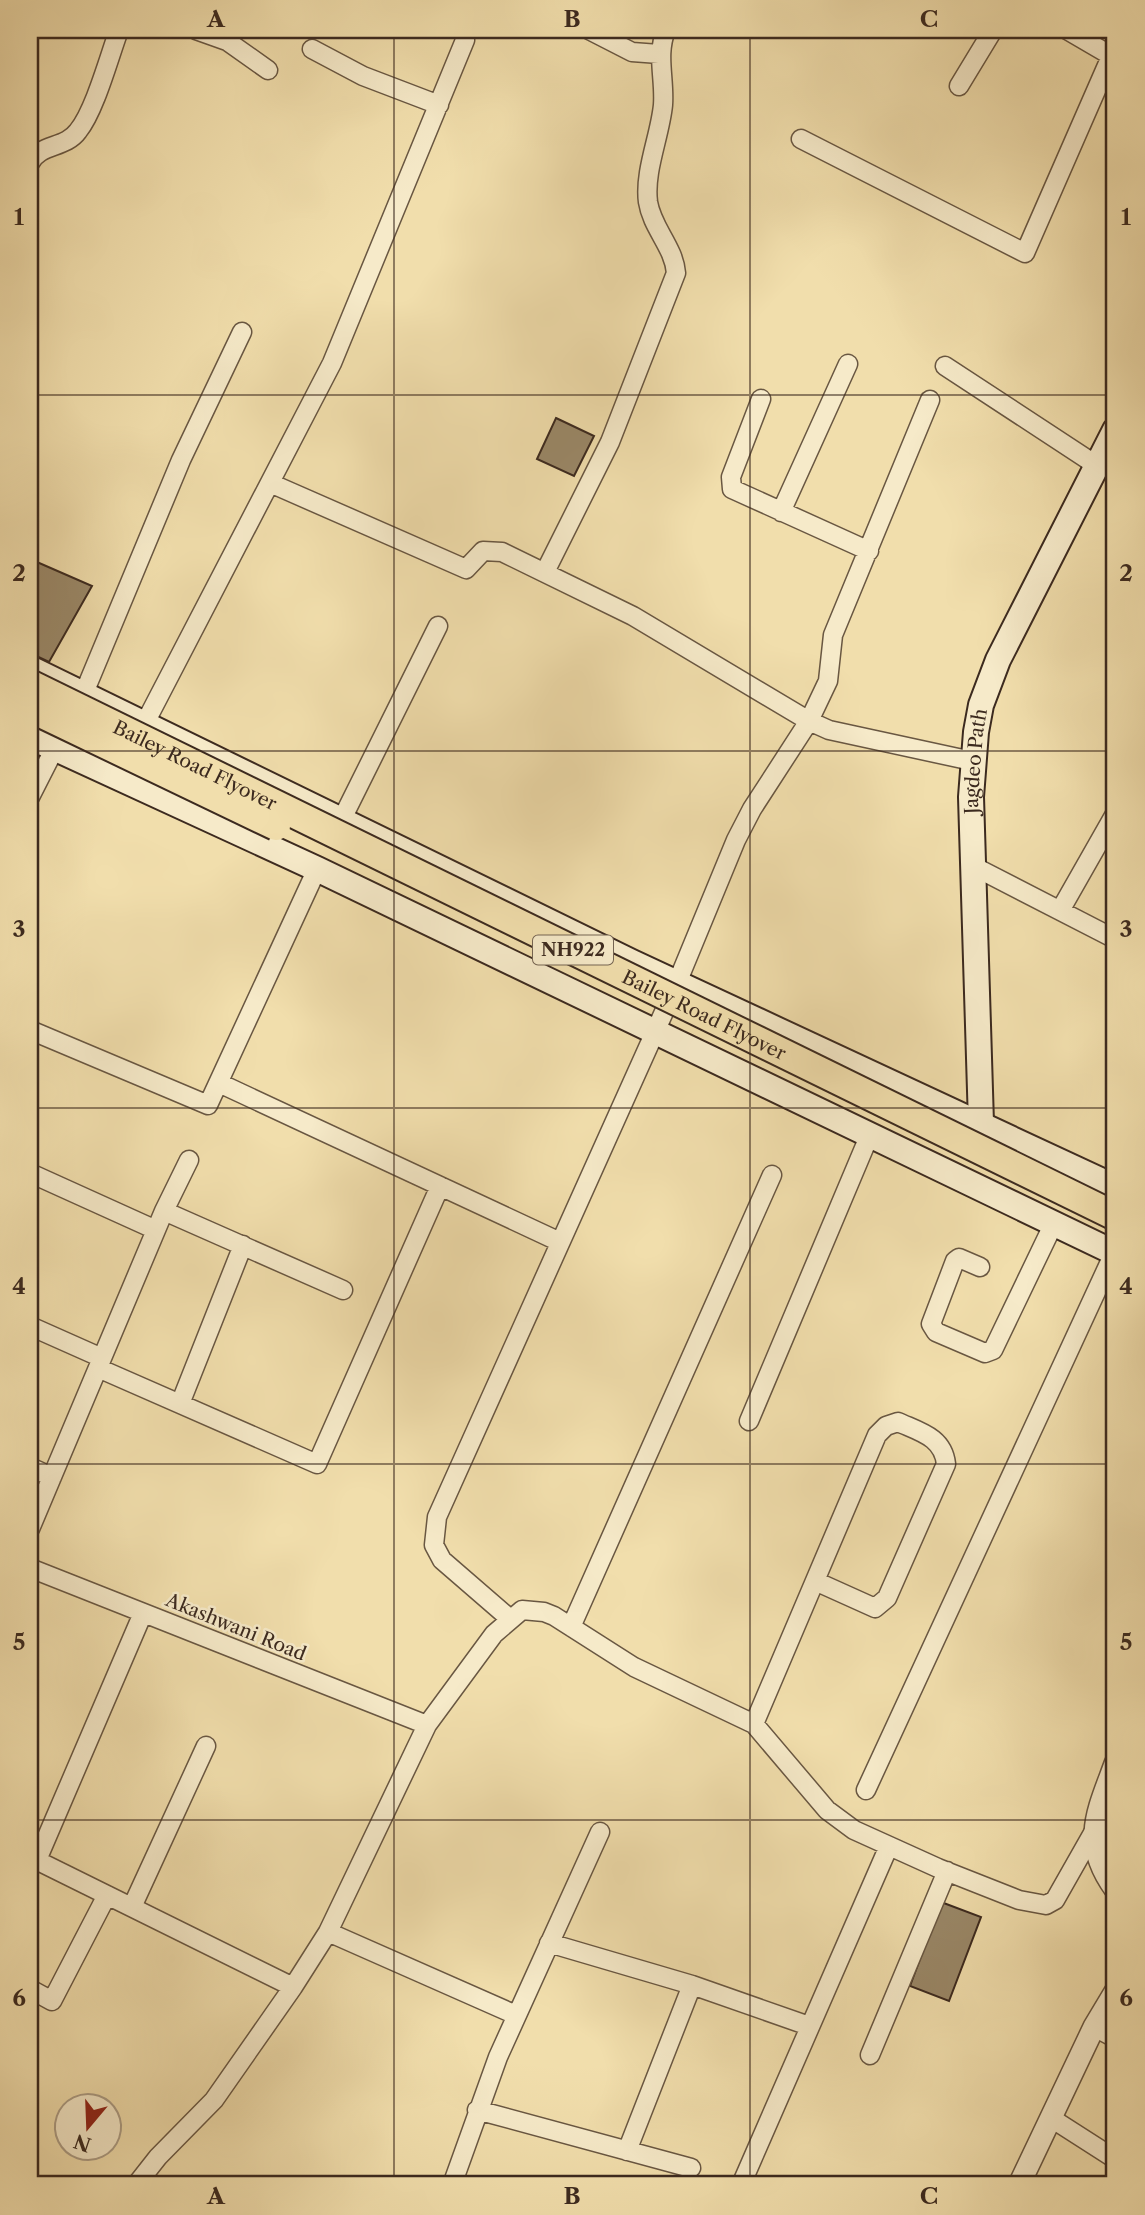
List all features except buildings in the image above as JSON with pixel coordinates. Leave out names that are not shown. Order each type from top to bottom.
[{"type":"highway","name":"Bailey Road Flyover","points":[[30,684],[1115,1216]]},
{"type":"highway","name":"Bailey Road Flyover","points":[[30,708],[1115,1247]]},
{"type":"main road","name":"Jagdeo Path","points":[[981,1123],[972,761],[981,705],[998,660],[1115,430]]},
{"type":"main road","points":[[30,668],[677,983],[1115,1186]]},
{"type":"main road","points":[[30,737],[317,869],[1028,1211],[1115,1247]]},
{"type":"main road","points":[[919,1158],[944,1106]]},
{"type":"main road","points":[[1028,1211],[1056,1158]]},
{"type":"street","points":[[30,163],[37,152],[64,143],[79,131],[119,30]]},
{"type":"street","points":[[196,30],[227,41],[268,70]]},
{"type":"street","points":[[589,30],[632,52],[659,54]]},
{"type":"street","points":[[545,572],[610,442],[676,272],[671,253],[660,237],[648,201],[663,107],[664,83],[659,54],[666,30]]},
{"type":"street","points":[[959,86],[993,30]]},
{"type":"street","points":[[801,139],[1025,253],[1114,56],[1067,30]]},
{"type":"street","points":[[145,723],[332,363],[465,40]]},
{"type":"street","points":[[312,49],[363,76],[439,105]]},
{"type":"street","points":[[30,797],[54,748],[85,695],[181,460],[242,332]]},
{"type":"street","points":[[780,512],[848,364]]},
{"type":"street","points":[[945,366],[1096,465]]},
{"type":"street","points":[[761,399],[730,486],[736,492],[869,551]]},
{"type":"street","points":[[509,1618],[442,1560],[434,1545],[437,1517],[677,983],[736,840],[752,809],[809,721],[830,676],[833,635],[930,400]]},
{"type":"street","points":[[270,483],[466,569],[482,551],[493,550],[545,572],[633,616],[809,721],[869,741],[972,761]]},
{"type":"street","points":[[342,819],[438,626]]},
{"type":"street","points":[[1061,909],[1115,814]]},
{"type":"street","points":[[975,867],[1115,939]]},
{"type":"street","points":[[30,1030],[203,1105],[210,1102],[317,869]]},
{"type":"street","points":[[219,1083],[560,1242]]},
{"type":"street","points":[[749,1422],[870,1134]]},
{"type":"street","points":[[30,1529],[164,1210],[189,1160]]},
{"type":"street","points":[[30,1173],[156,1230]]},
{"type":"street","points":[[571,1627],[772,1175]]},
{"type":"street","points":[[30,1326],[180,1404],[317,1464],[440,1186]]},
{"type":"street","points":[[164,1210],[343,1290]]},
{"type":"street","points":[[980,1267],[959,1258],[955,1261],[931,1324],[936,1332],[985,1353],[993,1350],[1054,1223]]},
{"type":"street","points":[[180,1404],[243,1245]]},
{"type":"street","points":[[866,1790],[1115,1247]]},
{"type":"street","points":[[754,1724],[877,1435],[886,1426],[898,1422],[936,1440],[944,1449],[946,1464],[887,1598],[875,1608],[815,1581]]},
{"type":"street","points":[[30,1467],[52,1477]]},
{"type":"street","name":"Akashwani Road","points":[[30,1569],[427,1725]]},
{"type":"street","points":[[136,2185],[158,2157],[214,2100],[293,1987],[328,1932],[427,1725],[494,1634],[509,1618],[522,1610],[554,1616],[634,1667],[754,1724],[827,1810],[854,1830],[888,1848],[1027,1902],[1046,1905],[1061,1892],[1093,1833],[1097,1813],[1115,1764]]},
{"type":"street","points":[[143,1613],[33,1858],[293,1987]]},
{"type":"street","points":[[132,1907],[206,1746]]},
{"type":"street","points":[[452,2185],[477,2110],[516,2015],[600,1832]]},
{"type":"street","points":[[1093,1833],[1098,1861],[1115,1889]]},
{"type":"street","points":[[741,2185],[888,1848]]},
{"type":"street","points":[[870,2055],[947,1871]]},
{"type":"street","points":[[30,1989],[52,2001],[107,1895]]},
{"type":"street","points":[[328,1932],[516,2015]]},
{"type":"street","points":[[549,1943],[692,1985],[809,2026]]},
{"type":"street","points":[[627,2151],[692,1985]]},
{"type":"street","points":[[1019,2185],[1094,2027],[1115,1992]]},
{"type":"street","points":[[1094,2027],[1115,2038]]},
{"type":"street","points":[[477,2110],[691,2168]]},
{"type":"street","points":[[1051,2118],[1115,2159]]}]
